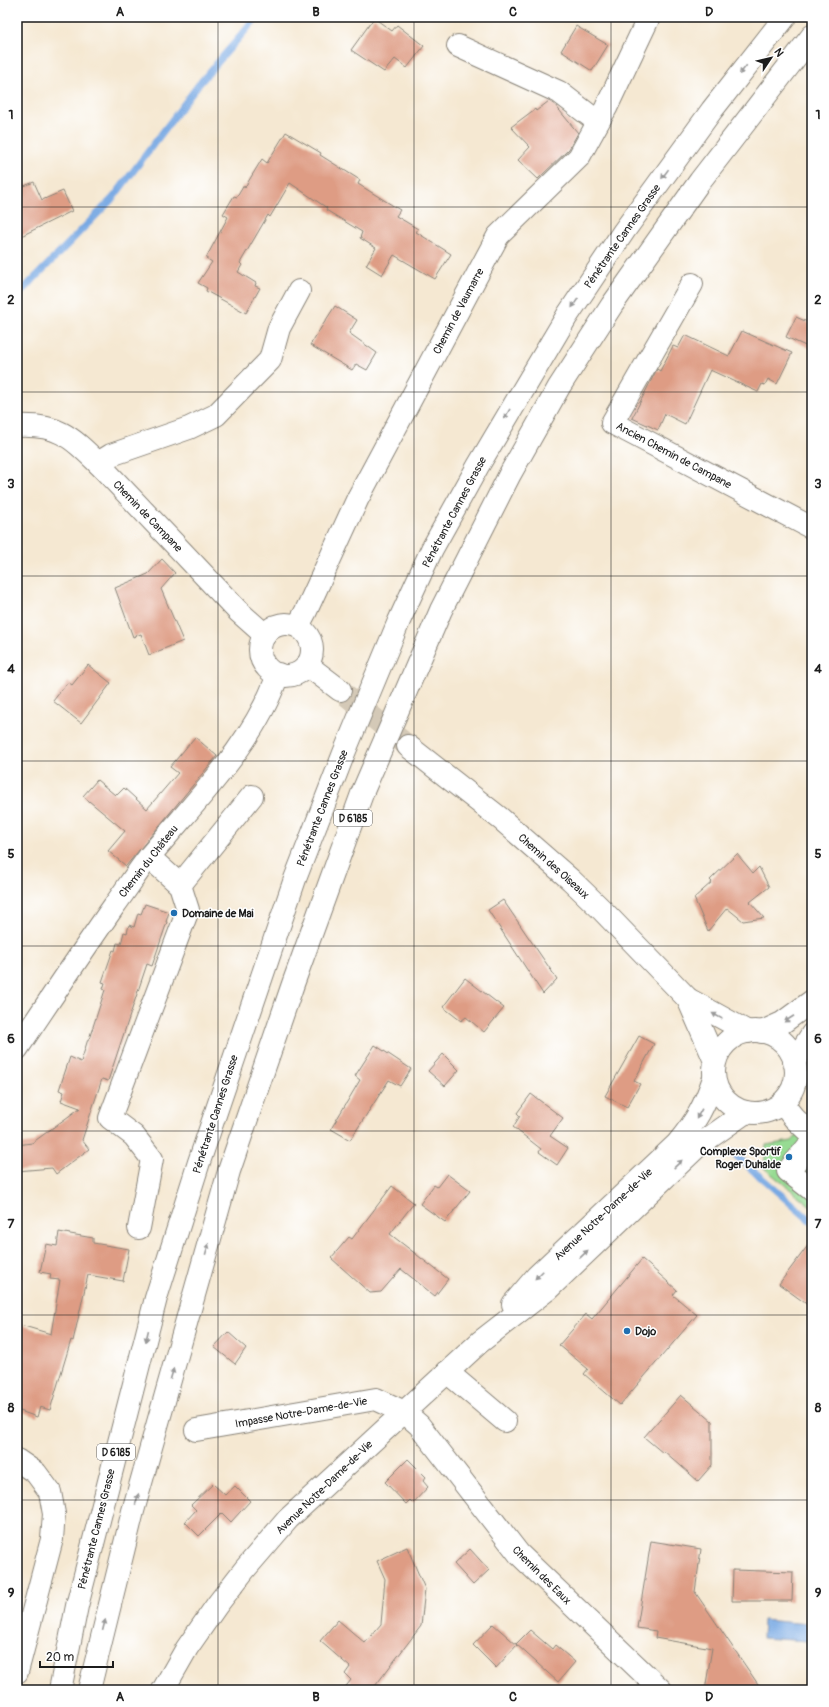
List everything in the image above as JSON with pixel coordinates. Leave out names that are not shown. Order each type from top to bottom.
[{"type":"main road","name":"Chemin de Vaumarre","points":[[298,626],[358,498],[498,236],[578,157],[598,122],[649,17]]},
{"type":"main road","name":"Pénétrante Cannes Grasse","points":[[60,1690],[77,1606],[156,1298],[199,1162],[295,879],[344,753],[399,621],[432,549],[474,473],[566,316],[647,199],[712,110],[785,17]]},
{"type":"main road","name":"D 6185","points":[[89,1690],[133,1511],[229,1171],[293,984],[363,791],[440,610],[510,474],[559,387],[612,305],[700,181],[812,36]]},
{"type":"main road","points":[[458,46],[559,92],[598,122]]},
{"type":"main road","name":"Ancien Chemin de Campane","points":[[692,284],[612,423],[812,528]]},
{"type":"main road","points":[[98,463],[111,455],[189,428],[216,414],[270,360],[279,328],[299,291]]},
{"type":"main road","name":"Chemin de Campane","points":[[17,426],[32,425],[49,428],[63,433],[75,441],[98,463],[238,611],[264,635]]},
{"type":"main road","points":[[280,624],[298,626],[310,639],[312,648],[311,657],[306,665],[301,671],[294,674],[278,674],[270,670],[263,662],[261,648],[264,635],[271,628],[280,624]]},
{"type":"main road","points":[[306,665],[340,690]]},
{"type":"main road","name":"Chemin du Château","points":[[17,1049],[86,946],[149,858],[233,756],[265,706],[278,674]]},
{"type":"main road","name":"Chemin des Oiseaux","points":[[408,746],[501,819],[571,880],[688,999],[755,1032]]},
{"type":"main road","points":[[180,885],[252,796]]},
{"type":"main road","points":[[139,1228],[152,1159],[134,1136],[110,1118],[188,910],[180,885],[149,858]]},
{"type":"main road","name":"Chemin des Oiseaux","points":[[688,999],[715,1070]]},
{"type":"main road","points":[[755,1032],[773,1035],[782,1042],[790,1051],[796,1072],[794,1084],[789,1094],[782,1102],[771,1109],[759,1113],[746,1112],[734,1107],[725,1100],[718,1090],[715,1070],[720,1050],[727,1042],[737,1035],[755,1032],[782,1023],[812,1002]]},
{"type":"main road","points":[[794,1062],[812,1034]]},
{"type":"main road","name":"Avenue Notre-Dame-de-Vie","points":[[480,1342],[537,1276],[677,1144],[694,1123],[704,1105],[715,1070]]},
{"type":"main road","points":[[782,1102],[811,1139],[788,1171],[812,1190]]},
{"type":"main road","name":"Avenue Notre-Dame-de-Vie","points":[[163,1690],[187,1648],[217,1605],[245,1569],[288,1519],[480,1342],[548,1289],[699,1145],[746,1112]]},
{"type":"main road","points":[[447,1372],[505,1421]]},
{"type":"main road","name":"Impasse Notre-Dame-de-Vie","points":[[196,1430],[376,1399],[404,1412]]},
{"type":"main road","name":"Chemin des Eaux","points":[[404,1412],[419,1425],[519,1554],[661,1690]]},
{"type":"main road","points":[[17,1460],[36,1473],[50,1492],[54,1514],[52,1539],[17,1672]]},
{"type":"main road","points":[[52,1690],[77,1606]]},
{"type":"green space","name":"Complexe Sportif Roger Duhalde","points":[[812,1119],[812,1207],[764,1168],[766,1145],[792,1141]]},
{"type":"water","points":[[763,1620],[809,1624],[808,1641],[762,1638]]},
{"type":"building","points":[[374,18],[392,31],[397,25],[424,46],[407,68],[395,59],[384,72],[351,50]]},
{"type":"building","points":[[576,26],[608,45],[592,71],[561,51]]},
{"type":"building","points":[[549,101],[555,105],[578,133],[569,149],[538,179],[518,160],[530,147],[511,127],[535,109],[536,111]]},
{"type":"building","points":[[286,132],[321,153],[320,155],[360,180],[358,184],[400,210],[396,216],[418,229],[416,232],[451,254],[435,279],[394,255],[382,275],[366,265],[376,248],[360,238],[362,232],[326,210],[327,208],[290,183],[270,217],[268,215],[240,263],[242,265],[238,272],[256,283],[255,286],[260,288],[246,313],[206,291],[207,288],[198,283],[212,262],[206,258],[228,217],[223,214],[234,196],[237,197],[244,185],[245,187],[262,159],[267,163]]},
{"type":"building","points":[[34,182],[42,200],[63,191],[72,211],[17,238],[17,189]]},
{"type":"building","points":[[335,306],[357,320],[349,333],[377,353],[367,370],[356,364],[352,370],[310,345]]},
{"type":"building","points":[[796,317],[812,324],[812,349],[786,337]]},
{"type":"building","points":[[742,331],[792,353],[777,384],[768,379],[765,385],[762,384],[758,392],[710,370],[685,424],[665,414],[658,430],[632,418],[657,369],[660,371],[673,346],[678,348],[685,335],[729,356]]},
{"type":"building","points":[[162,559],[175,573],[161,589],[183,641],[149,655],[141,634],[133,637],[115,588],[148,574]]},
{"type":"building","points":[[88,665],[111,683],[81,723],[53,701],[68,682],[72,685]]},
{"type":"building","points":[[195,737],[217,756],[126,866],[108,851],[125,831],[83,796],[97,780],[115,795],[124,788],[147,809],[178,773],[170,767]]},
{"type":"building","points":[[737,854],[753,873],[759,867],[769,887],[750,902],[764,918],[743,921],[727,908],[708,931],[694,898],[712,882],[710,880]]},
{"type":"building","points":[[503,900],[557,979],[543,994],[488,910]]},
{"type":"building","points":[[145,904],[169,912],[167,922],[152,966],[147,964],[108,1081],[102,1079],[82,1140],[89,1149],[56,1174],[52,1168],[17,1171],[17,1145],[32,1143],[80,1108],[61,1101],[64,1092],[59,1090],[70,1057],[81,1062],[105,990],[103,989],[105,983],[102,982],[113,950],[115,951],[117,943],[121,944],[124,932],[127,933],[129,925],[134,927],[138,913],[141,914]]},
{"type":"building","points":[[465,978],[504,1008],[484,1032],[466,1017],[461,1021],[443,1007]]},
{"type":"building","points":[[639,1036],[654,1044],[634,1081],[640,1084],[627,1107],[605,1096]]},
{"type":"building","points":[[375,1045],[411,1069],[400,1086],[389,1080],[350,1140],[331,1129],[360,1080],[355,1076]]},
{"type":"building","points":[[443,1054],[459,1070],[445,1086],[428,1071]]},
{"type":"building","points":[[531,1094],[563,1118],[550,1136],[568,1148],[557,1165],[539,1152],[541,1149],[513,1127],[520,1116],[517,1113]]},
{"type":"building","points":[[447,1174],[470,1191],[445,1222],[420,1204],[434,1185],[437,1187]]},
{"type":"building","points":[[392,1186],[414,1203],[390,1234],[448,1279],[435,1296],[401,1269],[381,1292],[370,1293],[331,1258],[349,1237],[352,1239]]},
{"type":"building","points":[[59,1232],[93,1238],[93,1243],[129,1249],[123,1281],[88,1275],[73,1341],[71,1340],[50,1410],[40,1407],[37,1417],[17,1410],[17,1324],[51,1334],[60,1280],[50,1279],[51,1274],[40,1272],[46,1244],[57,1246]]},
{"type":"building","points":[[812,1240],[812,1308],[779,1284]]},
{"type":"building","name":"Dojo","points":[[642,1259],[677,1290],[673,1295],[697,1315],[620,1405],[584,1374],[588,1369],[559,1345],[586,1314],[592,1319]]},
{"type":"building","points":[[228,1332],[246,1348],[235,1364],[214,1347]]},
{"type":"building","points":[[681,1395],[712,1421],[712,1465],[698,1481],[664,1451],[663,1453],[644,1437]]},
{"type":"building","points":[[408,1459],[426,1477],[423,1481],[428,1487],[413,1503],[410,1500],[406,1504],[385,1482]]},
{"type":"building","points":[[213,1484],[225,1495],[235,1486],[250,1501],[231,1522],[222,1513],[199,1536],[185,1522],[196,1510],[191,1505]]},
{"type":"building","points":[[651,1541],[701,1549],[695,1592],[762,1690],[705,1690],[712,1648],[655,1638],[656,1631],[637,1628]]},
{"type":"building","points":[[407,1547],[425,1589],[421,1626],[372,1690],[343,1690],[351,1680],[345,1674],[350,1667],[320,1641],[338,1620],[365,1643],[381,1624],[385,1579],[377,1561]]},
{"type":"building","points":[[470,1549],[489,1570],[473,1585],[454,1564]]},
{"type":"building","points":[[733,1570],[793,1572],[792,1601],[732,1601]]},
{"type":"building","points":[[493,1624],[517,1645],[496,1668],[473,1645]]},
{"type":"building","points":[[530,1630],[552,1649],[555,1645],[575,1662],[558,1682],[516,1644]]},
{"type":"waterway","points":[[17,296],[113,198],[199,84],[257,17]]},
{"type":"waterway","points":[[733,1153],[812,1222]]},
{"type":"tunnel","points":[[340,690],[408,746]]},
{"type":"place","name":"Domaine de Mai","points":[[174,913]]},
{"type":"place","name":"Complexe Sportif Roger Duhalde","points":[[789,1157]]},
{"type":"place","name":"Dojo","points":[[627,1331]]}]
